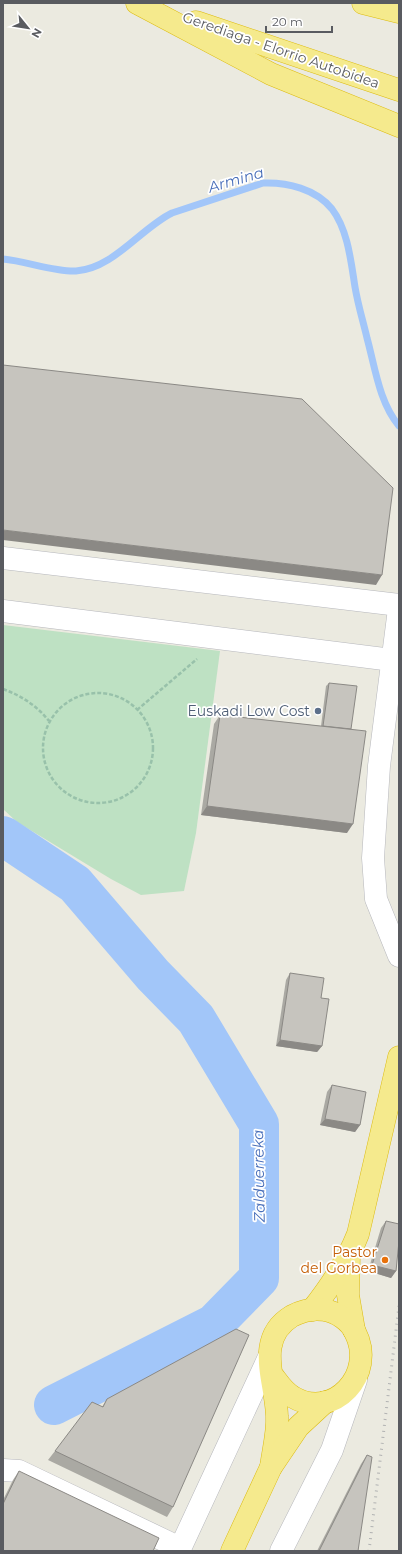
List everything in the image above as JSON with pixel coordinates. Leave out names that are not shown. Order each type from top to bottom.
[{"type":"highway","points":[[137,3],[271,74],[399,126]]},
{"type":"highway","name":"Gerediaga - Elorrio Autobidea","points":[[140,3],[399,90]]},
{"type":"highway","points":[[363,3],[399,12]]},
{"type":"highway","points":[[312,1310],[330,1287],[350,1256],[358,1234],[399,1058]]},
{"type":"highway","points":[[350,1256],[348,1295],[354,1330]]},
{"type":"highway","points":[[271,1366],[282,1389],[294,1398],[309,1403],[325,1402],[337,1398],[348,1390],[356,1380],[361,1368],[362,1355],[360,1342],[354,1330],[346,1321],[336,1314],[324,1310],[312,1310],[298,1313],[286,1320],[277,1330],[270,1343],[271,1366],[277,1417],[271,1467]]},
{"type":"highway","points":[[232,1551],[271,1467],[298,1427],[325,1402]]},
{"type":"lane","points":[[3,558],[399,605]]},
{"type":"lane","points":[[399,609],[379,766],[373,858],[376,899],[399,956]]},
{"type":"lane","points":[[3,612],[392,660]]},
{"type":"lane","points":[[3,1470],[19,1471],[180,1549],[271,1366]]},
{"type":"lane","points":[[281,1551],[332,1450],[356,1380]]},
{"type":"path","points":[[137,710],[197,659],[209,637]]},
{"type":"path","points":[[3,689],[17,694],[34,705],[50,721]]},
{"type":"path","points":[[96,692],[114,695],[131,703],[137,710],[144,717],[152,734],[153,752],[148,770],[138,786],[124,796],[108,803],[90,803],[73,798],[58,787],[48,773],[43,756],[43,738],[50,721],[61,706],[77,696],[96,692]]},
{"type":"green space","points":[[3,625],[220,651],[196,833],[184,891],[141,895],[111,879],[17,822],[3,809]]},
{"type":"building","points":[[3,365],[302,399],[393,488],[382,575],[3,530]]},
{"type":"building","points":[[329,683],[357,686],[351,729],[323,726]]},
{"type":"building","points":[[220,715],[366,731],[353,824],[207,806]]},
{"type":"building","points":[[290,973],[324,978],[321,998],[329,999],[322,1046],[280,1040]]},
{"type":"building","points":[[332,1085],[366,1092],[360,1125],[325,1119]]},
{"type":"building","points":[[386,1221],[399,1224],[396,1271],[372,1265]]},
{"type":"building","points":[[236,1329],[249,1335],[173,1507],[55,1451],[92,1402],[103,1407],[107,1399]]},
{"type":"building","points":[[367,1455],[372,1457],[358,1551],[319,1551]]},
{"type":"building","points":[[19,1471],[159,1538],[153,1551],[3,1551],[3,1504]]},
{"type":"waterway","name":"Armina","points":[[3,259],[67,271],[89,269],[114,256],[149,228],[172,213],[263,183],[282,184],[300,188],[318,196],[325,202],[332,209],[342,227],[348,246],[355,287],[378,384],[392,417],[399,426]]},
{"type":"waterway","name":"Zalduerreka","points":[[3,836],[75,884],[153,975],[196,1019],[259,1124],[259,1278],[214,1324],[54,1405]]},
{"type":"railway","points":[[369,1551],[399,1306]]},
{"type":"place","name":"Euskadi Low Cost","points":[[318,711]]},
{"type":"place","name":"Pastor del Gorbea","points":[[385,1260]]}]
